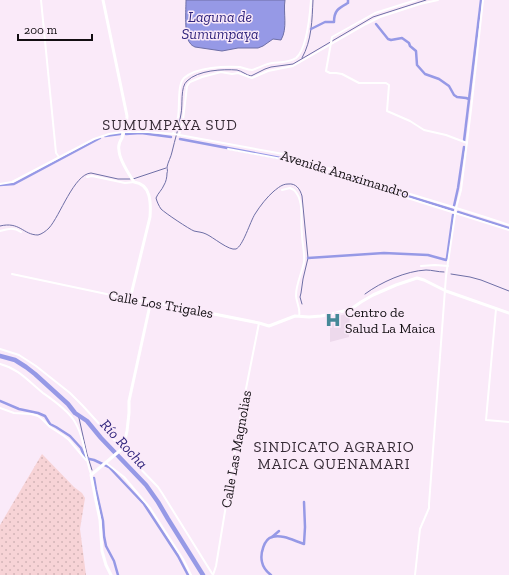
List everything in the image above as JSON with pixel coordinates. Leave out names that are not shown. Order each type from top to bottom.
[{"type":"street","points":[[41,0],[56,153],[59,157]]},
{"type":"street","points":[[103,0],[127,116],[127,121],[119,145],[120,157],[133,180],[144,186],[147,190],[149,198],[150,213],[130,300]]},
{"type":"street","points":[[173,134],[178,116],[180,87],[183,78],[192,73],[216,67],[242,68],[251,70],[271,63],[295,59],[302,50],[304,43],[308,27],[311,0]]},
{"type":"street","points":[[416,0],[375,13],[332,37],[326,71],[328,73],[342,74],[359,83],[386,83],[389,85],[387,111],[410,121],[424,130],[446,135],[466,144]]},
{"type":"street","points":[[178,135],[183,120],[186,90],[190,82],[221,72],[232,74],[238,73],[252,78],[268,71],[293,66],[331,43],[380,17],[420,4],[438,0]]},
{"type":"street","points":[[415,575],[420,529],[429,508],[448,266],[456,208],[461,190],[483,0]]},
{"type":"street","name":"Avenida Anaximandro","points":[[0,184],[12,182],[103,135],[123,132],[173,134],[283,154],[509,225]]},
{"type":"street","name":"Avenida Anaximandro","points":[[228,149],[287,160],[509,230]]},
{"type":"street","points":[[87,177],[92,176],[125,182],[133,180]]},
{"type":"street","points":[[282,190],[290,188],[294,190],[298,195],[301,208],[301,232],[304,253],[303,265],[296,292],[300,312],[299,316]]},
{"type":"street","points":[[0,231],[12,228],[21,232]]},
{"type":"street","points":[[421,266],[448,266]]},
{"type":"street","name":"Calle Los Trigales","points":[[12,274],[130,300],[154,302],[269,326],[294,316],[309,317],[328,315],[351,309],[373,295],[396,285],[421,278],[446,291],[509,313]]},
{"type":"street","points":[[91,475],[122,448],[127,431],[129,401],[146,328],[150,302]]},
{"type":"street","points":[[496,309],[486,420],[509,422]]},
{"type":"street","name":"Calle Las Magnolias","points":[[213,575],[216,566],[241,414],[259,323]]},
{"type":"street","points":[[0,349],[19,355],[49,376],[83,406],[119,444],[158,487],[213,575]]},
{"type":"street","points":[[0,364],[12,368],[21,374],[59,405],[73,419],[80,433],[91,475],[100,520],[102,552],[111,575]]},
{"type":"street","points":[[0,408],[14,414],[31,414],[38,416],[50,427],[69,440],[87,462]]},
{"type":"street","points":[[106,461],[124,477],[150,508],[192,575]]},
{"type":"shaded area","points":[[350,313],[349,337],[330,342],[330,318]]},
{"type":"shaded area","points":[[42,454],[74,487],[82,493],[85,498],[80,529],[86,575],[0,575],[0,525]]},
{"type":"water","name":"Laguna de Sumumpaya","points":[[186,0],[285,0],[285,25],[283,35],[281,40],[273,39],[258,48],[238,48],[222,51],[195,47],[190,44],[187,35]]},
{"type":"waterway","points":[[302,58],[310,37],[313,0]]},
{"type":"waterway","points":[[311,29],[325,22],[334,22],[336,12],[348,3],[348,0]]},
{"type":"waterway","points":[[302,304],[300,297],[308,258],[302,196],[299,189],[295,186],[291,184],[280,186],[269,196],[255,214],[244,239],[236,249],[229,248],[204,233],[191,230],[161,209],[156,198],[166,179],[167,167],[172,154],[182,110],[183,87],[192,77],[204,72],[237,70],[251,76],[271,67],[293,64],[373,17],[426,0]]},
{"type":"waterway","points":[[464,141],[481,0]]},
{"type":"waterway","points":[[376,24],[388,39],[391,40],[402,38],[409,43],[410,46],[416,51],[417,65],[425,74],[439,79],[449,86],[454,95],[457,97],[469,99]]},
{"type":"waterway","points":[[126,134],[141,133],[171,137]]},
{"type":"waterway","points":[[105,136],[120,134]]},
{"type":"waterway","points":[[0,185],[14,184],[100,138]]},
{"type":"waterway","points":[[180,139],[291,160],[324,171]]},
{"type":"waterway","points":[[454,206],[464,147]]},
{"type":"waterway","points":[[133,179],[166,168]]},
{"type":"waterway","points":[[0,226],[12,225],[29,233],[39,235],[49,228],[73,188],[85,175],[91,173],[118,179],[130,179]]},
{"type":"waterway","points":[[333,173],[453,210]]},
{"type":"waterway","points":[[458,212],[509,228]]},
{"type":"waterway","points":[[308,258],[384,253],[428,255],[446,260],[453,215]]},
{"type":"waterway","points":[[365,294],[386,281],[410,272],[426,270],[444,272]]},
{"type":"waterway","points":[[451,274],[481,280],[509,291]]},
{"type":"waterway","name":"Río Rocha","points":[[0,356],[15,360],[26,367],[68,404],[75,413],[87,421],[101,438],[146,485],[203,575]]},
{"type":"waterway","points":[[0,401],[19,409],[45,416],[50,424],[70,436],[81,448],[85,458],[94,460],[109,467],[144,504],[178,556],[188,575]]},
{"type":"waterway","points":[[75,413],[79,418],[92,470]]},
{"type":"waterway","points":[[94,478],[103,521],[106,546],[114,561],[118,575]]},
{"type":"waterway","points":[[271,575],[265,569],[262,562],[262,551],[265,544],[269,538],[276,536],[284,537],[304,544],[304,502]]},
{"type":"waterway","points":[[272,537],[279,531]]},
{"type":"place","name":"Centro de Salud La Maica","points":[[333,320]]},
{"type":"district","name":"SUMUMPAYA SUD","points":[[170,125]]},
{"type":"district","name":"SINDICATO AGRARIO MAICA QUENAMARI","points":[[334,456]]}]
